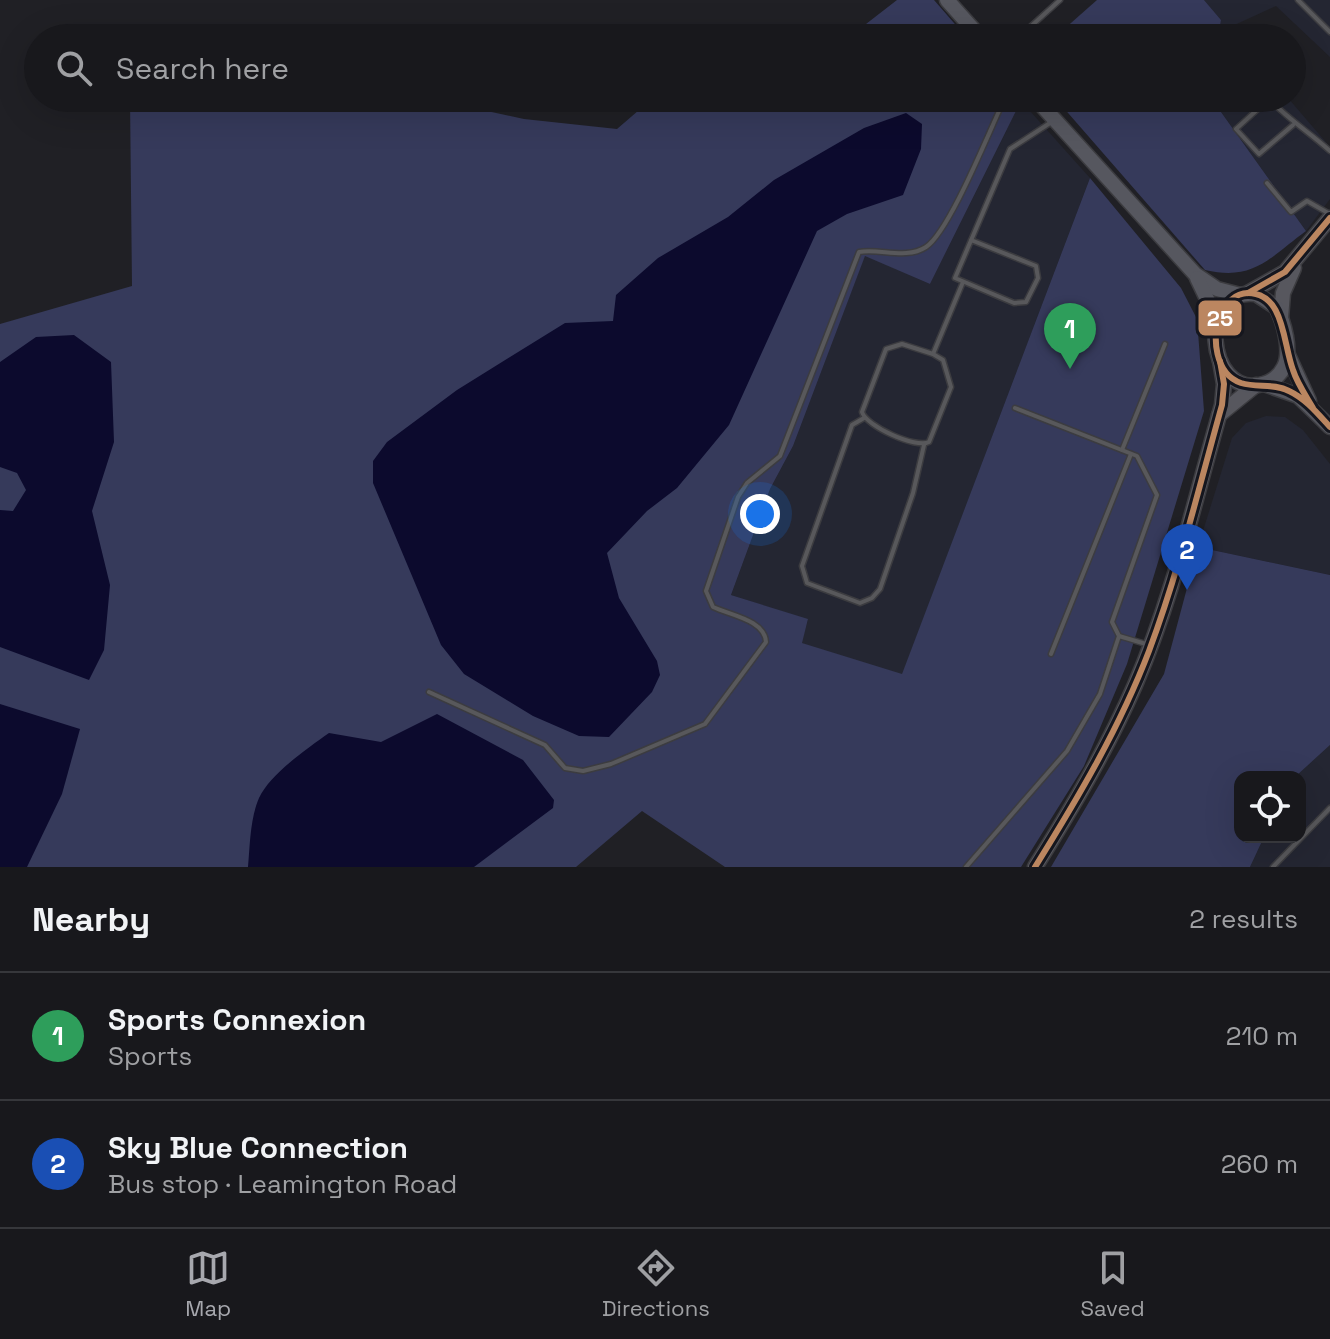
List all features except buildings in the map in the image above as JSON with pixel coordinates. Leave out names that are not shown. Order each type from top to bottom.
[{"type":"highway","points":[[947,0],[968,24]]},
{"type":"highway","points":[[1048,112],[1195,274],[1217,289],[1268,299],[1281,318],[1293,372],[1313,408],[1330,427]]},
{"type":"highway","points":[[1195,274],[1209,303],[1220,361],[1234,380],[1284,388],[1313,408]]},
{"type":"highway","points":[[1215,327],[1224,305],[1244,294]]},
{"type":"highway","points":[[1260,385],[1284,368],[1287,346]]},
{"type":"main road","points":[[1281,318],[1283,293],[1298,261],[1330,216]]},
{"type":"main road","points":[[1244,294],[1275,279],[1298,261]]},
{"type":"main road","points":[[1035,867],[1085,787],[1150,645],[1167,600],[1225,394],[1220,361]]},
{"type":"main road","points":[[1219,415],[1260,385]]},
{"type":"lane","points":[[1033,24],[1060,0]]},
{"type":"lane","points":[[1298,0],[1330,32]]},
{"type":"lane","points":[[429,692],[545,745],[565,768],[583,771],[611,764],[705,724],[766,642],[766,635],[756,624],[713,607],[706,591],[738,497],[747,483],[780,456],[859,252],[910,253],[927,246],[943,228],[998,112]]},
{"type":"lane","points":[[1254,112],[1236,129],[1259,154],[1293,125]]},
{"type":"lane","points":[[1281,112],[1293,125],[1306,129],[1330,151]]},
{"type":"lane","points":[[971,240],[1036,266],[1039,274],[1028,299],[1022,304],[955,278],[971,240],[1010,149],[1055,120]]},
{"type":"lane","points":[[1267,183],[1291,212],[1307,201],[1330,216]]},
{"type":"lane","points":[[933,354],[963,282]]},
{"type":"lane","points":[[864,418],[852,425],[802,566],[807,583],[823,591],[860,603],[872,598],[880,589],[913,493],[924,445],[929,442],[951,387],[943,360],[902,344],[886,349],[862,412],[864,418],[924,445]]},
{"type":"lane","points":[[1122,450],[1165,344]]},
{"type":"lane","points":[[966,867],[1067,751],[1100,694],[1119,636],[1112,622],[1157,495],[1137,456],[1015,408]]},
{"type":"lane","points":[[1051,654],[1131,454]]},
{"type":"lane","points":[[1119,636],[1150,645]]},
{"type":"lane","points":[[1273,867],[1330,808]]},
{"type":"shaded area","points":[[897,0],[934,0],[955,24],[866,24]]},
{"type":"shaded area","points":[[1097,0],[1204,0],[1221,20],[1220,24],[1070,24]]},
{"type":"shaded area","points":[[1204,0],[1330,0],[1330,57],[1306,34],[1306,24],[1295,24],[1276,6],[1237,24],[1220,24],[1221,20]]},
{"type":"shaded area","points":[[130,112],[492,112],[524,119],[617,129],[637,112],[1016,112],[930,284],[865,256],[793,446],[770,489],[731,595],[808,619],[802,643],[902,674],[1090,178],[1181,288],[1197,319],[1204,411],[1127,664],[1084,766],[1021,867],[725,867],[642,811],[576,867],[0,867],[0,324],[132,286]]},
{"type":"shaded area","points":[[1016,112],[1031,112],[1090,178],[902,675],[801,643],[808,620],[731,595],[770,489],[793,446],[865,255],[930,284]]},
{"type":"shaded area","points":[[1067,112],[1221,112],[1306,231],[1270,259],[1248,270],[1222,273],[1205,270]]},
{"type":"shaded area","points":[[1221,112],[1300,112],[1330,147],[1330,199],[1306,231]]},
{"type":"shaded area","points":[[906,113],[922,124],[921,149],[903,195],[847,214],[817,231],[729,425],[677,488],[647,511],[607,553],[619,598],[657,661],[660,675],[652,692],[609,737],[579,736],[533,716],[464,674],[441,645],[373,483],[373,461],[387,442],[457,390],[565,323],[613,321],[616,295],[658,258],[728,217],[774,180],[864,128]]},
{"type":"shaded area","points":[[74,335],[111,362],[114,442],[92,511],[110,585],[104,650],[89,680],[0,647],[0,510],[13,511],[26,490],[17,473],[0,467],[0,362],[36,337]]},
{"type":"shaded area","points":[[1266,416],[1285,417],[1303,430],[1330,464],[1330,575],[1198,547],[1232,438],[1246,423]]},
{"type":"shaded area","points":[[1198,547],[1330,575],[1330,745],[1302,771],[1234,771],[1234,843],[1261,843],[1250,867],[1051,867],[1164,674]]},
{"type":"shaded area","points":[[0,704],[80,729],[62,794],[27,867],[0,867]]},
{"type":"shaded area","points":[[437,714],[523,760],[554,800],[553,808],[474,867],[248,867],[252,823],[259,798],[290,762],[329,733],[381,742]]},
{"type":"shaded area","points":[[1330,745],[1330,867],[1250,867],[1261,843],[1306,843],[1306,771],[1302,771]]},
{"type":"transit line","name":"25","points":[[1248,293],[1285,272],[1330,218]]},
{"type":"transit line","name":"25","points":[[1313,408],[1295,375],[1276,311],[1260,295],[1243,293],[1235,297],[1223,311],[1216,334],[1218,354],[1226,372],[1241,383],[1277,387],[1295,394],[1330,427]]},
{"type":"transit line","name":"25","points":[[1035,867],[1097,762],[1125,707],[1160,621],[1222,405],[1224,384],[1220,361]]},
{"type":"place","name":"Sports Connexion","points":[[1070,369]]},
{"type":"place","name":"Sky Blue Connection","points":[[1187,590]]}]
